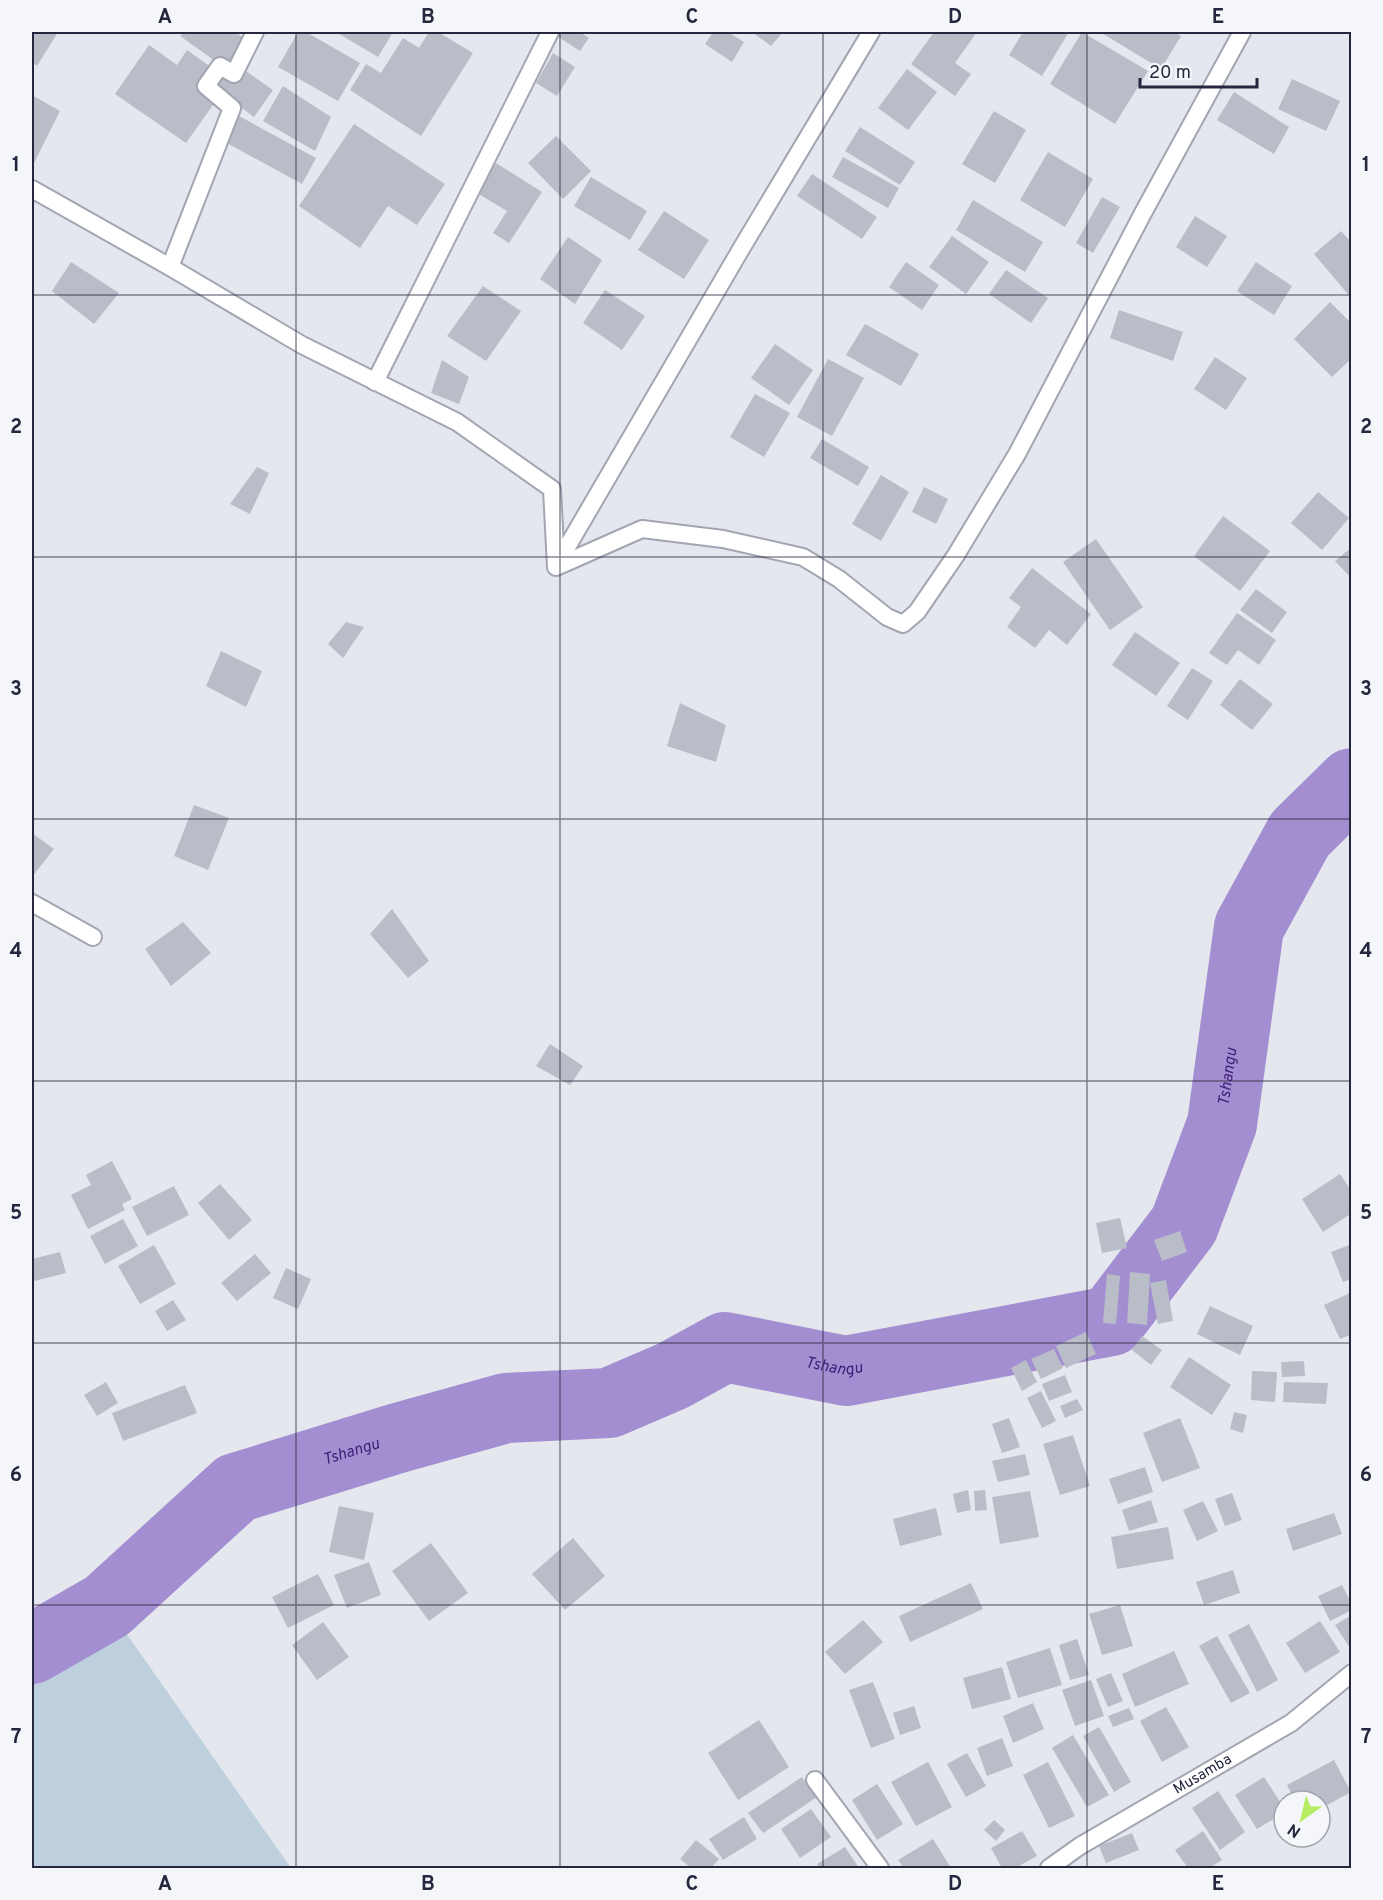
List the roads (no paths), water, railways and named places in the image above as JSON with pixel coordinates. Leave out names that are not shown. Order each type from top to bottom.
[{"type":"street","points":[[170,267],[232,108],[206,86],[220,66],[234,74],[255,32]]},
{"type":"street","points":[[375,382],[550,32]]},
{"type":"street","points":[[556,567],[741,249],[871,32]]},
{"type":"street","points":[[556,567],[642,529],[723,539],[803,557],[840,579],[888,617],[903,624],[917,612],[956,555],[1017,454],[1143,213],[1242,32]]},
{"type":"street","points":[[32,189],[302,345],[457,422],[552,489],[556,567]]},
{"type":"street","points":[[32,903],[93,937]]},
{"type":"street","name":"Musamba","points":[[1049,1869],[1080,1846],[1291,1723],[1352,1673]]},
{"type":"street","points":[[815,1780],[880,1869]]},
{"type":"waterway","name":"Tshangu","points":[[32,1649],[107,1606],[236,1488],[398,1438],[506,1408],[609,1403],[672,1376],[725,1347],[846,1371],[1111,1321],[1184,1225],[1222,1124],[1249,927],[1300,834],[1352,783]]}]
